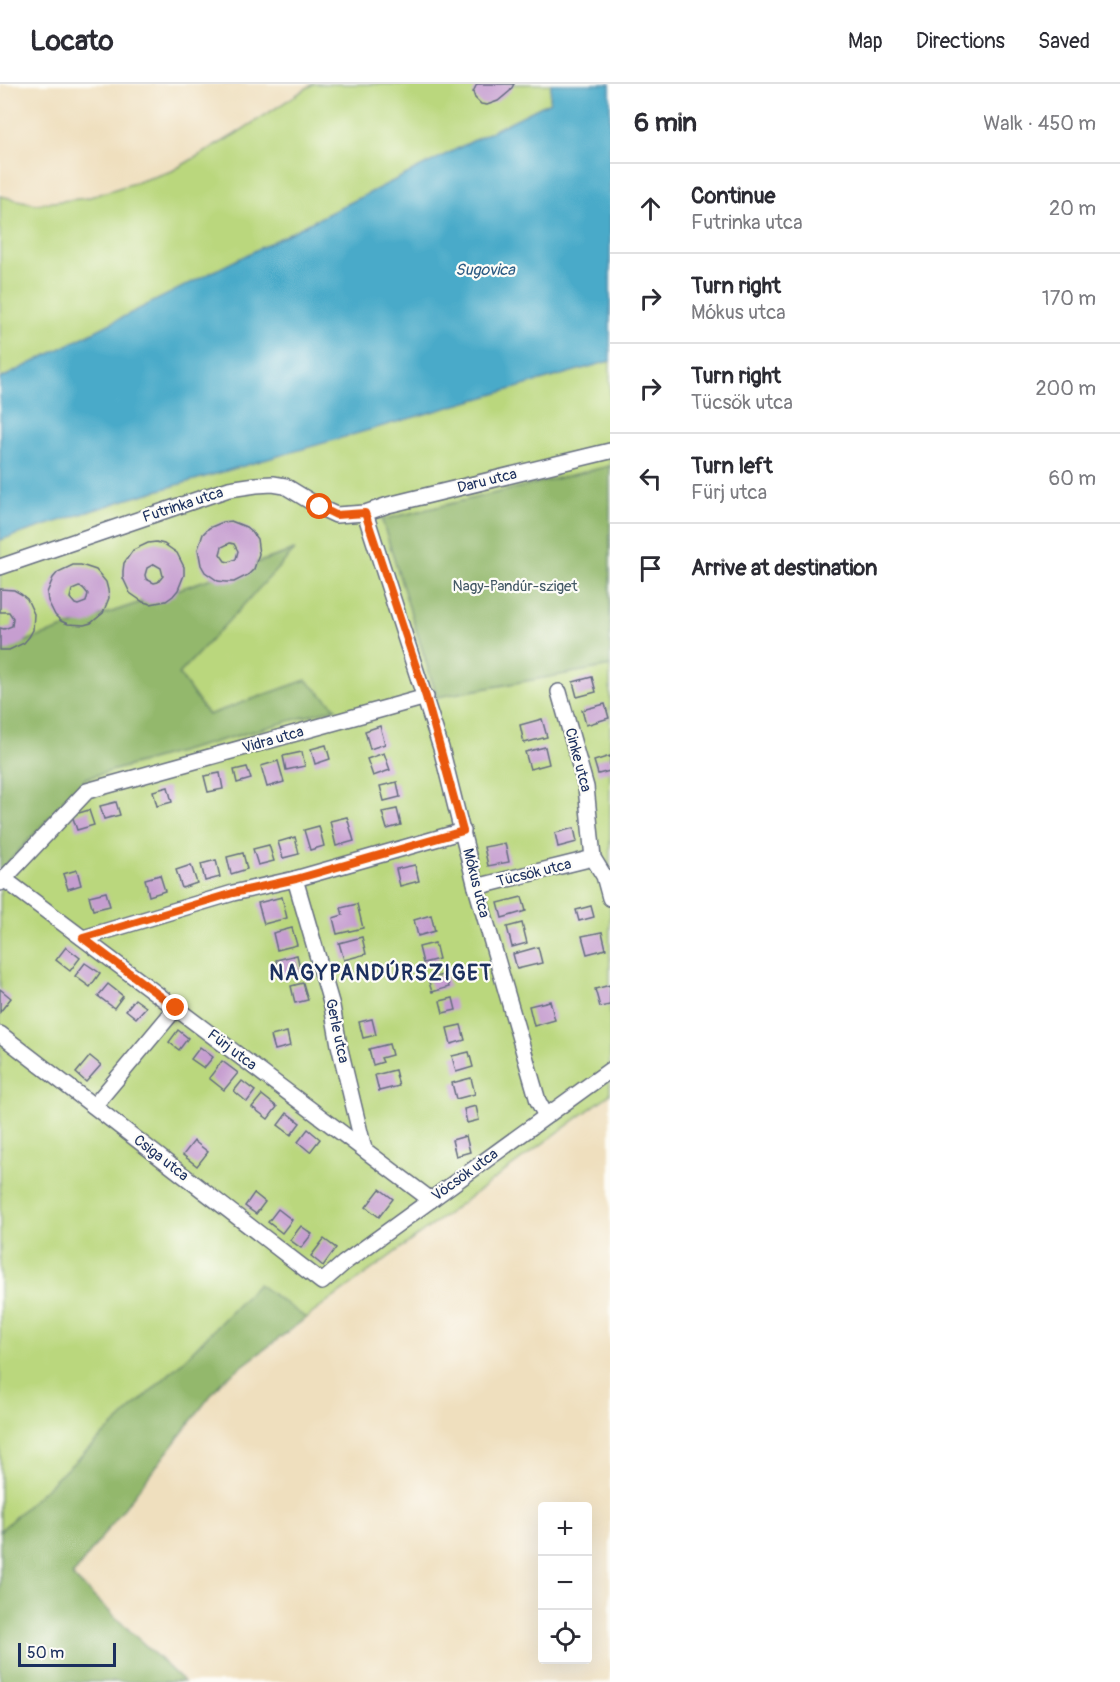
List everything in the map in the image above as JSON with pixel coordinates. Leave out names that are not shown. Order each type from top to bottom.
[{"type":"street","name":"Daru utca","points":[[365,513],[388,505],[610,451]]},
{"type":"street","name":"Futrinka utca","points":[[0,567],[229,489],[256,485],[285,486],[336,515],[365,513]]},
{"type":"street","name":"Mókus utca","points":[[365,513],[426,697],[476,887],[538,1101],[546,1116]]},
{"type":"street","name":"Cinke utca","points":[[559,692],[586,786],[593,858],[604,876],[610,898]]},
{"type":"street","name":"Vidra utca","points":[[2,881],[87,790],[426,697]]},
{"type":"street","points":[[83,938],[233,893],[296,879],[463,831]]},
{"type":"street","name":"Tücsök utca","points":[[476,887],[593,858]]},
{"type":"street","name":"Gerle utca","points":[[296,879],[332,1006],[364,1149]]},
{"type":"street","name":"Fürj utca","points":[[2,881],[83,938],[431,1200]]},
{"type":"street","points":[[94,1106],[176,1008]]},
{"type":"street","name":"Csiga utca","points":[[0,1034],[322,1282]]},
{"type":"street","name":"Vöcsök utca","points":[[322,1282],[610,1070]]},
{"type":"green space","points":[[313,84],[551,84],[550,102],[0,379],[0,196],[36,204],[87,198],[172,171],[234,135]]},
{"type":"green space","points":[[610,361],[610,466],[382,520],[437,697],[610,666],[610,1094],[306,1318],[258,1285],[181,1363],[0,1531],[0,871],[86,778],[335,708],[306,680],[208,715],[179,674],[294,550],[0,650],[0,540],[128,499]]},
{"type":"green space","name":"Nagy-Pandúr-sziget","points":[[610,466],[610,666],[437,697],[382,520]]},
{"type":"green space","points":[[295,550],[179,674],[208,715],[306,680],[336,708],[86,778],[0,871],[0,650]]},
{"type":"green space","points":[[258,1284],[306,1318],[221,1382],[72,1576],[184,1682],[0,1682],[0,1531],[181,1363]]},
{"type":"water","name":"Sugovica","points":[[551,84],[610,84],[610,361],[128,499],[0,540],[0,379],[550,102]]},
{"type":"building","points":[[477,84],[514,84],[510,91],[498,101],[487,105],[481,104],[475,98],[473,92]]},
{"type":"building","points":[[231,521],[246,527],[257,539],[259,554],[254,569],[234,582],[218,581],[205,572],[198,549],[203,534],[209,528]],"holes":[[[230,543],[234,544],[238,551],[236,559],[225,561],[220,554],[222,547]]]},
{"type":"building","points":[[148,543],[164,544],[177,553],[184,567],[184,575],[173,596],[166,601],[151,604],[143,602],[130,593],[123,578],[124,563],[133,550]],"holes":[[[154,564],[161,568],[163,576],[158,582],[154,583],[146,579],[147,568]]]},
{"type":"building","points":[[73,565],[96,570],[106,582],[108,590],[109,598],[103,613],[91,623],[84,625],[61,621],[48,601],[47,593],[58,572]],"holes":[[[83,588],[88,594],[86,602],[75,604],[70,598],[72,590]]]},
{"type":"building","points":[[0,589],[14,590],[21,594],[27,599],[34,614],[33,630],[29,637],[24,643],[9,650],[0,650],[0,628],[12,626],[13,618],[9,612],[0,612]]},
{"type":"building","points":[[592,677],[596,692],[577,697],[573,682]]},
{"type":"building","points":[[605,704],[609,718],[586,725],[582,710]]},
{"type":"building","points":[[542,719],[547,737],[524,743],[520,725]]},
{"type":"building","points":[[380,726],[385,744],[370,749],[365,731]]},
{"type":"building","points":[[326,745],[330,759],[315,764],[311,749]]},
{"type":"building","points":[[545,747],[549,764],[530,769],[525,752]]},
{"type":"building","points":[[302,752],[305,766],[286,770],[283,756]]},
{"type":"building","points":[[384,753],[390,770],[373,776],[367,759]]},
{"type":"building","points":[[610,756],[610,771],[598,774],[594,761]]},
{"type":"building","points":[[278,761],[284,782],[267,787],[261,766]]},
{"type":"building","points":[[247,767],[251,779],[237,783],[234,770]]},
{"type":"building","points":[[220,773],[223,789],[208,792],[204,776]]},
{"type":"building","points":[[397,782],[400,797],[384,801],[380,786]]},
{"type":"building","points":[[168,787],[172,802],[157,806],[153,791]]},
{"type":"building","points":[[116,802],[120,815],[104,819],[100,806]]},
{"type":"building","points":[[397,809],[401,825],[387,829],[382,812]]},
{"type":"building","points":[[89,810],[94,825],[77,830],[72,815]]},
{"type":"building","points":[[347,817],[354,841],[336,846],[330,821]]},
{"type":"building","points":[[319,826],[324,846],[310,850],[304,830]]},
{"type":"building","points":[[574,828],[577,842],[558,847],[555,833]]},
{"type":"building","points":[[295,837],[299,854],[283,858],[278,842]]},
{"type":"building","points":[[505,843],[509,862],[488,866],[484,847]]},
{"type":"building","points":[[269,845],[274,861],[258,865],[253,849]]},
{"type":"building","points":[[243,853],[247,869],[231,874],[227,857]]},
{"type":"building","points":[[216,860],[220,877],[205,881],[201,864]]},
{"type":"building","points":[[191,865],[197,883],[182,888],[176,870]]},
{"type":"building","points":[[415,865],[419,881],[400,886],[396,869]]},
{"type":"building","points":[[77,870],[81,885],[68,889],[63,874]]},
{"type":"building","points":[[160,875],[165,891],[149,896],[145,879]]},
{"type":"building","points":[[106,892],[110,906],[93,910],[89,896]]},
{"type":"building","points":[[282,897],[287,918],[264,924],[258,903]]},
{"type":"building","points":[[522,897],[526,911],[502,918],[498,903]]},
{"type":"building","points":[[357,904],[363,928],[337,934],[333,918],[343,915],[341,908]]},
{"type":"building","points":[[591,906],[594,917],[579,921],[576,910]]},
{"type":"building","points":[[431,915],[435,931],[418,936],[414,920]]},
{"type":"building","points":[[522,923],[527,943],[512,947],[507,927]]},
{"type":"building","points":[[292,928],[297,945],[277,950],[273,933]]},
{"type":"building","points":[[602,932],[606,949],[587,954],[582,936]]},
{"type":"building","points":[[362,937],[366,954],[344,960],[339,943]]},
{"type":"building","points":[[435,943],[439,959],[423,963],[419,947]]},
{"type":"building","points":[[66,947],[80,958],[70,971],[56,960]]},
{"type":"building","points":[[538,947],[542,963],[517,969],[513,954]]},
{"type":"building","points":[[297,955],[301,972],[281,978],[276,960]]},
{"type":"building","points":[[85,963],[100,973],[90,987],[75,976]]},
{"type":"building","points":[[446,974],[449,987],[432,992],[428,979]]},
{"type":"building","points":[[303,983],[308,1000],[295,1003],[291,986]]},
{"type":"building","points":[[108,984],[123,996],[114,1008],[98,996]]},
{"type":"building","points":[[610,985],[610,1005],[600,1007],[595,989]]},
{"type":"building","points":[[0,989],[11,998],[0,1012]]},
{"type":"building","points":[[453,998],[456,1010],[443,1013],[440,1001]]},
{"type":"building","points":[[135,999],[146,1007],[136,1018],[126,1010]]},
{"type":"building","points":[[550,1001],[555,1020],[534,1026],[529,1006]]},
{"type":"building","points":[[372,1019],[376,1035],[363,1038],[359,1022]]},
{"type":"building","points":[[461,1025],[465,1040],[451,1044],[447,1028]]},
{"type":"building","points":[[178,1030],[188,1038],[179,1050],[169,1042]]},
{"type":"building","points":[[287,1032],[290,1046],[275,1050],[271,1036]]},
{"type":"building","points":[[389,1044],[392,1055],[381,1058],[383,1062],[373,1065],[369,1049]]},
{"type":"building","points":[[200,1047],[213,1057],[204,1068],[191,1059]]},
{"type":"building","points":[[469,1052],[473,1067],[456,1072],[452,1056]]},
{"type":"building","points":[[90,1056],[101,1065],[86,1082],[76,1073]]},
{"type":"building","points":[[222,1061],[238,1073],[224,1090],[209,1078]]},
{"type":"building","points":[[395,1070],[399,1086],[379,1091],[375,1075]]},
{"type":"building","points":[[471,1078],[475,1094],[456,1099],[452,1083]]},
{"type":"building","points":[[242,1081],[255,1091],[247,1102],[234,1091]]},
{"type":"building","points":[[262,1095],[277,1107],[268,1119],[252,1107]]},
{"type":"building","points":[[476,1106],[479,1120],[467,1123],[464,1109]]},
{"type":"building","points":[[287,1113],[300,1123],[291,1135],[278,1125]]},
{"type":"building","points":[[308,1129],[320,1139],[310,1152],[298,1142]]},
{"type":"building","points":[[466,1136],[470,1152],[456,1156],[452,1140]]},
{"type":"building","points":[[194,1141],[208,1152],[197,1166],[183,1155]]},
{"type":"building","points":[[380,1189],[393,1199],[379,1217],[366,1207]]},
{"type":"building","points":[[254,1193],[265,1202],[256,1214],[245,1206]]},
{"type":"building","points":[[278,1209],[292,1220],[282,1233],[268,1222]]},
{"type":"building","points":[[301,1226],[312,1234],[301,1248],[290,1240]]},
{"type":"building","points":[[324,1239],[336,1248],[323,1266],[311,1256]]},
{"type":"district","name":"NAGYPANDÚRSZIGET","points":[[381,973]]},
{"type":"route","points":[[176,1008],[83,938],[233,893],[296,879],[463,831],[426,697],[365,513],[336,515],[320,507]]}]
